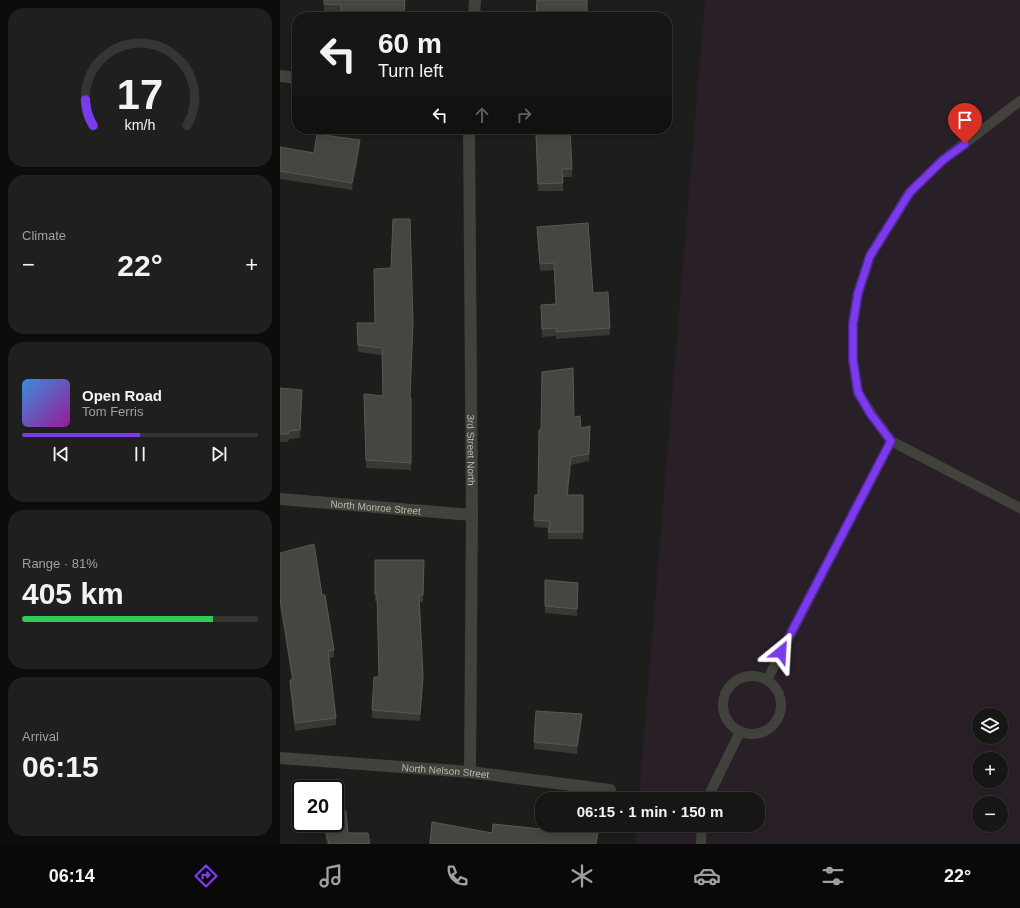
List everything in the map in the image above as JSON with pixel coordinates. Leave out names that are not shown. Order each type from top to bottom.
[{"type":"street","points":[[474,12],[475,0]]},
{"type":"street","points":[[280,76],[292,77]]},
{"type":"street","name":"3rd Street North","points":[[469,134],[472,515],[470,772]]},
{"type":"street","name":"North Monroe Street","points":[[280,499],[472,515]]},
{"type":"street","name":"North Nelson Street","points":[[280,758],[470,772],[610,790]]},
{"type":"lane","points":[[1020,101],[943,160],[910,192],[870,256],[858,293],[853,324],[853,360],[858,392],[870,413],[891,441],[1020,508]]},
{"type":"lane","points":[[767,680],[891,441]]},
{"type":"lane","points":[[758,677],[767,680],[774,686],[779,695],[781,704],[780,714],[775,723],[760,733],[750,734],[740,732],[733,727],[725,715],[724,701],[726,692],[740,679],[758,677]]},
{"type":"lane","points":[[710,792],[740,732]]},
{"type":"lane","points":[[702,832],[702,844]]},
{"type":"shaded area","points":[[705,0],[1020,0],[1020,844],[635,844],[636,832],[765,832],[765,792],[640,792]]},
{"type":"building","points":[[324,0],[405,0],[404,12],[341,12],[341,5],[324,4]]},
{"type":"building","points":[[537,0],[587,0],[587,12],[536,12]]},
{"type":"building","points":[[317,134],[360,140],[352,183],[280,171],[280,147],[314,153]]},
{"type":"building","points":[[536,134],[570,134],[572,169],[562,169],[563,183],[538,184]]},
{"type":"building","points":[[393,219],[410,219],[413,322],[410,398],[411,463],[366,460],[364,394],[383,396],[382,348],[358,345],[357,323],[375,323],[374,269],[391,268]]},
{"type":"building","points":[[588,223],[593,293],[608,292],[610,328],[556,332],[556,328],[542,329],[541,305],[556,304],[554,263],[540,264],[537,227]]},
{"type":"building","points":[[573,368],[574,417],[580,416],[581,428],[590,426],[589,454],[571,457],[567,495],[583,495],[583,532],[548,532],[550,521],[534,520],[535,495],[538,495],[542,372]]},
{"type":"building","points":[[280,388],[302,390],[300,430],[289,431],[288,434],[280,434]]},
{"type":"building","points":[[314,544],[322,595],[325,595],[334,650],[328,651],[336,718],[295,723],[290,680],[293,680],[280,598],[280,553]]},
{"type":"building","points":[[375,560],[424,560],[423,595],[419,595],[423,676],[420,714],[372,710],[374,677],[379,677]]},
{"type":"building","points":[[545,580],[578,583],[577,609],[545,606]]},
{"type":"building","points":[[536,711],[582,714],[577,746],[534,742]]},
{"type":"building","points":[[344,811],[346,811],[348,833],[368,833],[370,844],[329,844],[327,832],[344,832]]},
{"type":"building","points":[[432,822],[492,833],[493,824],[535,828],[535,832],[598,832],[596,844],[430,844]]},
{"type":"route","points":[[781,652],[891,441],[870,413],[858,392],[853,360],[853,324],[858,293],[870,256],[910,192],[943,160],[965,144]]}]
